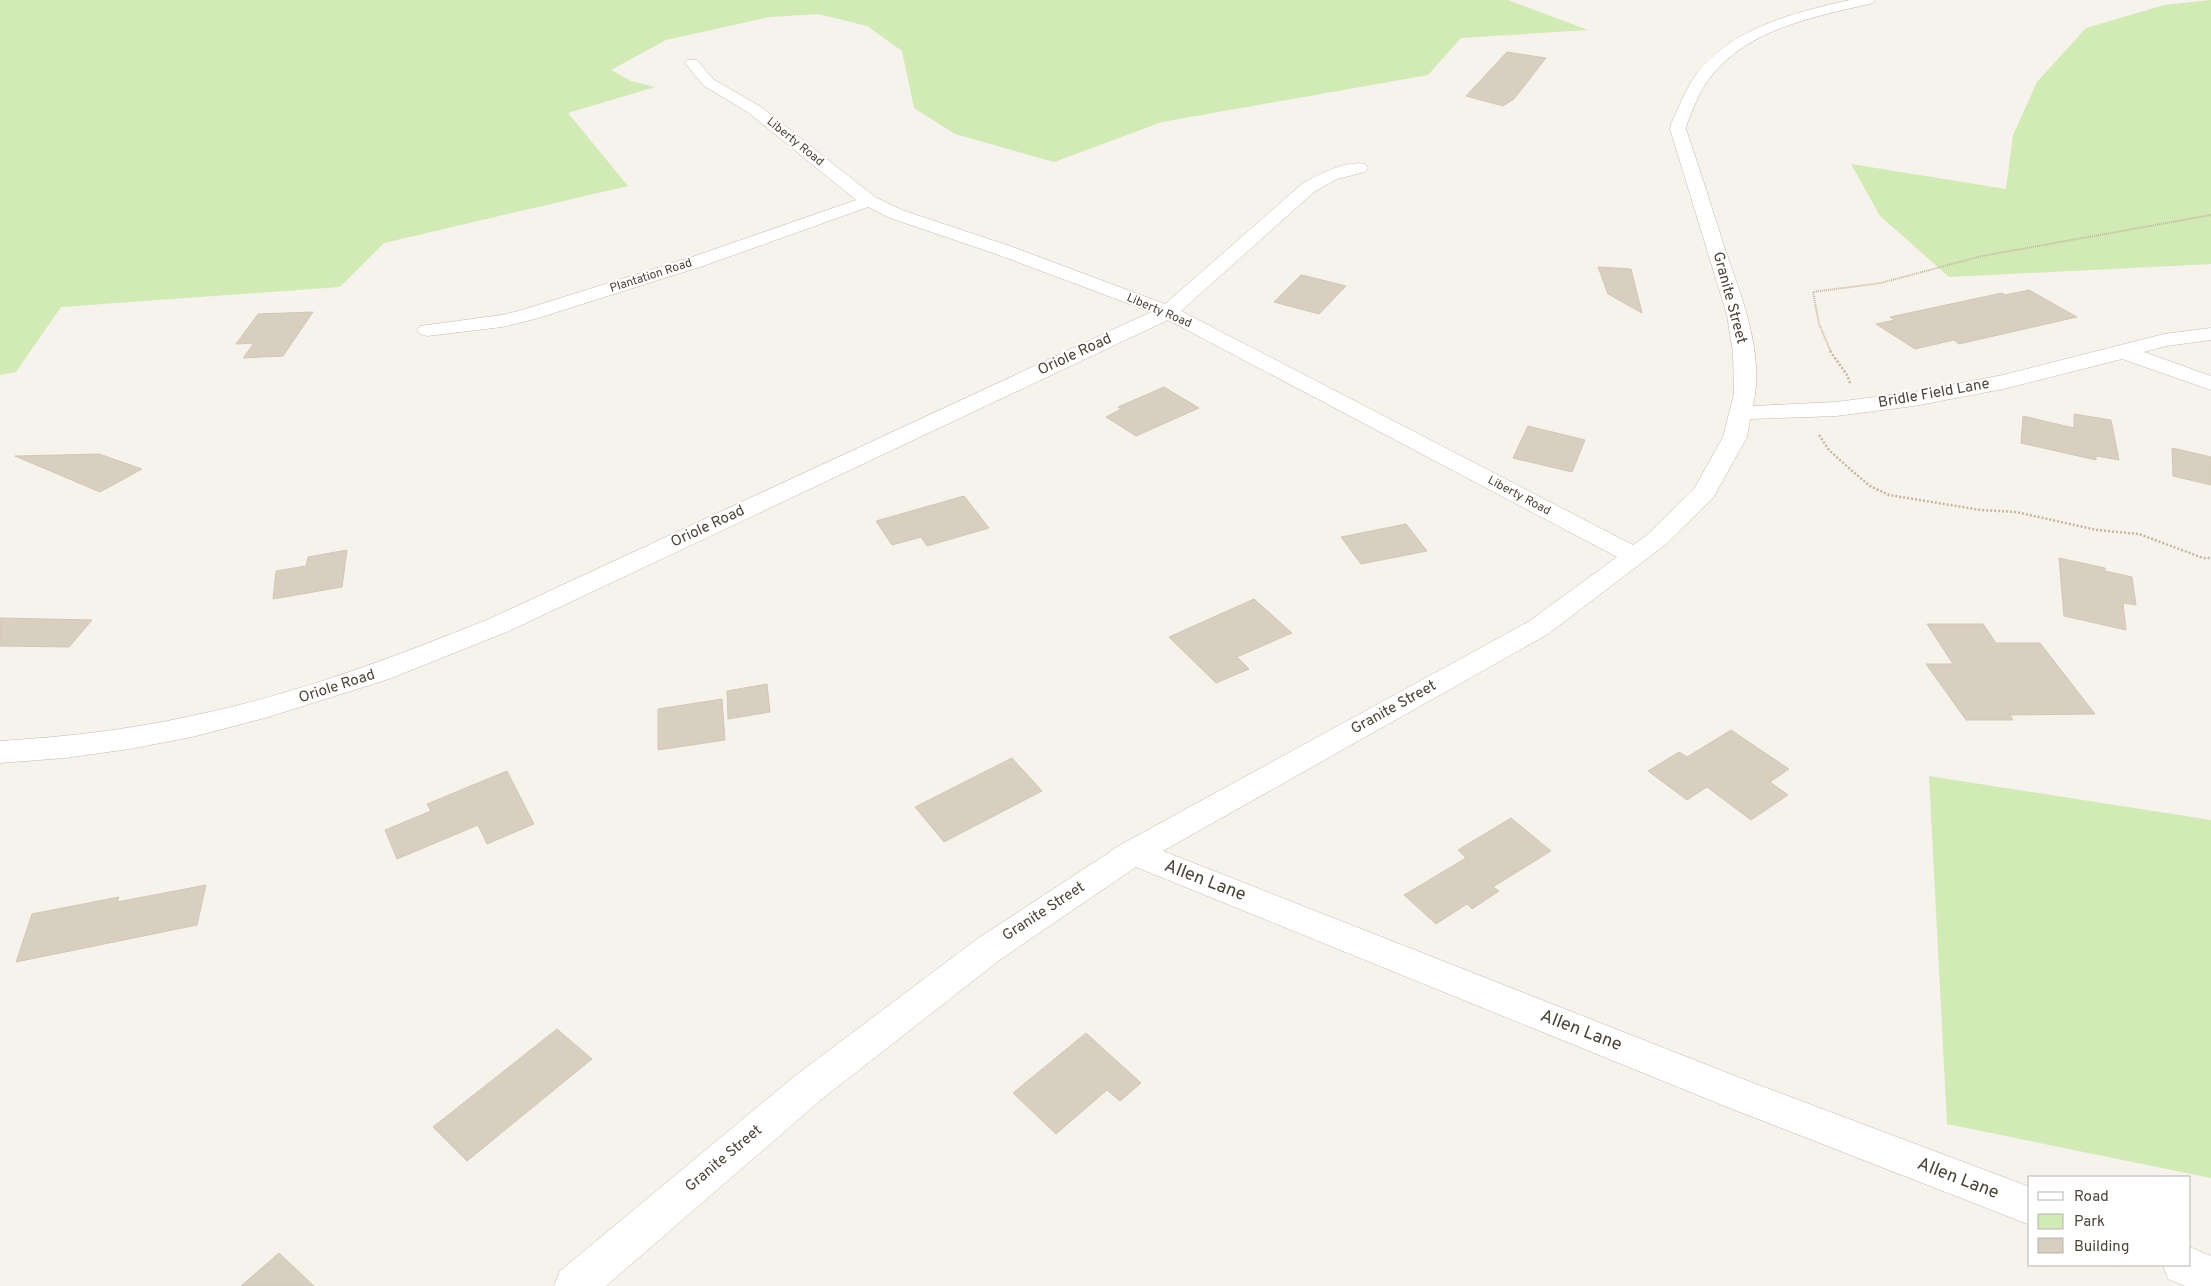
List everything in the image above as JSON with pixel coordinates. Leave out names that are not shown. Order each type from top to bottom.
[{"type":"street","name":"Granite Street","points":[[575,1286],[809,1087],[988,949],[1134,853],[1538,628],[1656,540],[1704,493],[1734,437],[1741,413],[1745,394],[1744,353],[1737,315],[1678,129],[1679,124],[1703,76],[1718,60],[1753,36],[1781,23],[1868,0]]},
{"type":"street","name":"Liberty Road","points":[[692,63],[708,82],[756,110],[869,201],[896,214],[1003,250],[1168,312],[1635,556]]},
{"type":"street","name":"Oriole Road","points":[[0,752],[103,742],[257,711],[340,687],[421,658],[508,621],[1168,312],[1308,188],[1331,175],[1359,168]]},
{"type":"street","name":"Plantation Road","points":[[427,330],[502,321],[528,315],[698,261],[869,201]]},
{"type":"street","name":"Bridle Field Lane","points":[[1741,413],[1854,407],[1914,399],[2003,382],[2124,352],[2164,340],[2211,334]]},
{"type":"street","points":[[2124,352],[2211,383]]},
{"type":"street","name":"Allen Lane","points":[[1134,853],[1735,1093],[2028,1205]]},
{"type":"street","points":[[2186,1266],[2211,1276]]},
{"type":"path","points":[[1854,407],[1849,377],[1831,353],[1815,308],[1812,292],[1847,289],[1881,283],[1982,256],[2211,215]]},
{"type":"path","points":[[1804,411],[1829,450],[1870,486],[1889,496],[1981,510],[2016,512],[2059,520],[2097,530],[2139,534],[2203,558],[2211,558]]},
{"type":"green space","points":[[0,0],[1508,0],[1588,30],[1461,38],[1428,75],[1162,122],[1054,162],[955,134],[914,108],[902,51],[867,26],[818,14],[770,17],[666,40],[611,70],[631,81],[655,87],[568,113],[628,186],[384,243],[340,287],[61,307],[16,372],[0,375]]},
{"type":"green space","points":[[2211,0],[2211,264],[1949,277],[1880,216],[1851,164],[2006,189],[2013,135],[2037,82],[2086,28],[2164,5]]},
{"type":"green space","points":[[1929,776],[2211,820],[2211,1178],[1947,1124]]},
{"type":"building","points":[[1507,52],[1546,58],[1514,99],[1503,106],[1466,96]]},
{"type":"building","points":[[1598,267],[1631,269],[1642,313],[1608,294]]},
{"type":"building","points":[[1301,275],[1346,286],[1319,314],[1274,302]]},
{"type":"building","points":[[2029,290],[2077,317],[1959,344],[1954,340],[1915,349],[1876,324],[1895,320],[1890,317],[2002,293],[2005,295]]},
{"type":"building","points":[[313,312],[283,356],[243,358],[254,343],[236,344],[258,314]]},
{"type":"building","points":[[1164,387],[1199,408],[1136,436],[1106,417],[1121,409],[1118,407]]},
{"type":"building","points":[[2074,414],[2111,420],[2119,460],[2096,456],[2096,460],[2021,443],[2023,416],[2074,428]]},
{"type":"building","points":[[1528,426],[1585,440],[1572,472],[1513,458]]},
{"type":"building","points":[[2172,448],[2211,457],[2211,485],[2173,476]]},
{"type":"building","points":[[99,454],[142,469],[100,492],[15,456]]},
{"type":"building","points":[[964,496],[989,528],[927,546],[921,537],[892,545],[876,521]]},
{"type":"building","points":[[1406,524],[1427,551],[1361,564],[1341,537]]},
{"type":"building","points":[[347,550],[342,587],[273,599],[276,571],[306,566],[308,557]]},
{"type":"building","points":[[2059,558],[2105,568],[2105,571],[2132,577],[2136,605],[2123,603],[2126,630],[2064,616]]},
{"type":"building","points":[[1254,599],[1292,633],[1237,657],[1249,669],[1216,683],[1169,637]]},
{"type":"building","points":[[0,618],[92,620],[69,647],[0,646]]},
{"type":"building","points":[[1927,624],[1983,624],[1996,643],[2040,643],[2095,714],[2010,715],[2013,720],[1966,720],[1926,664],[1953,664]]},
{"type":"building","points":[[767,684],[770,712],[728,719],[727,691]]},
{"type":"building","points":[[722,699],[725,740],[658,750],[658,709]]},
{"type":"building","points":[[1731,730],[1789,769],[1770,782],[1788,795],[1751,820],[1707,787],[1687,800],[1648,771],[1679,752],[1687,757]]},
{"type":"building","points":[[1012,758],[1042,791],[944,842],[915,807]]},
{"type":"building","points":[[507,771],[534,824],[487,844],[478,825],[397,859],[385,830],[431,811],[427,804]]},
{"type":"building","points":[[1511,818],[1551,851],[1493,887],[1499,891],[1472,909],[1467,904],[1436,924],[1404,895],[1466,858],[1458,850]]},
{"type":"building","points":[[206,885],[197,925],[16,962],[32,914],[119,897],[117,902]]},
{"type":"building","points":[[557,1029],[592,1059],[467,1161],[433,1127]]},
{"type":"building","points":[[1086,1033],[1141,1083],[1120,1101],[1107,1090],[1056,1134],[1013,1093]]},
{"type":"building","points":[[279,1253],[314,1286],[241,1286]]}]
